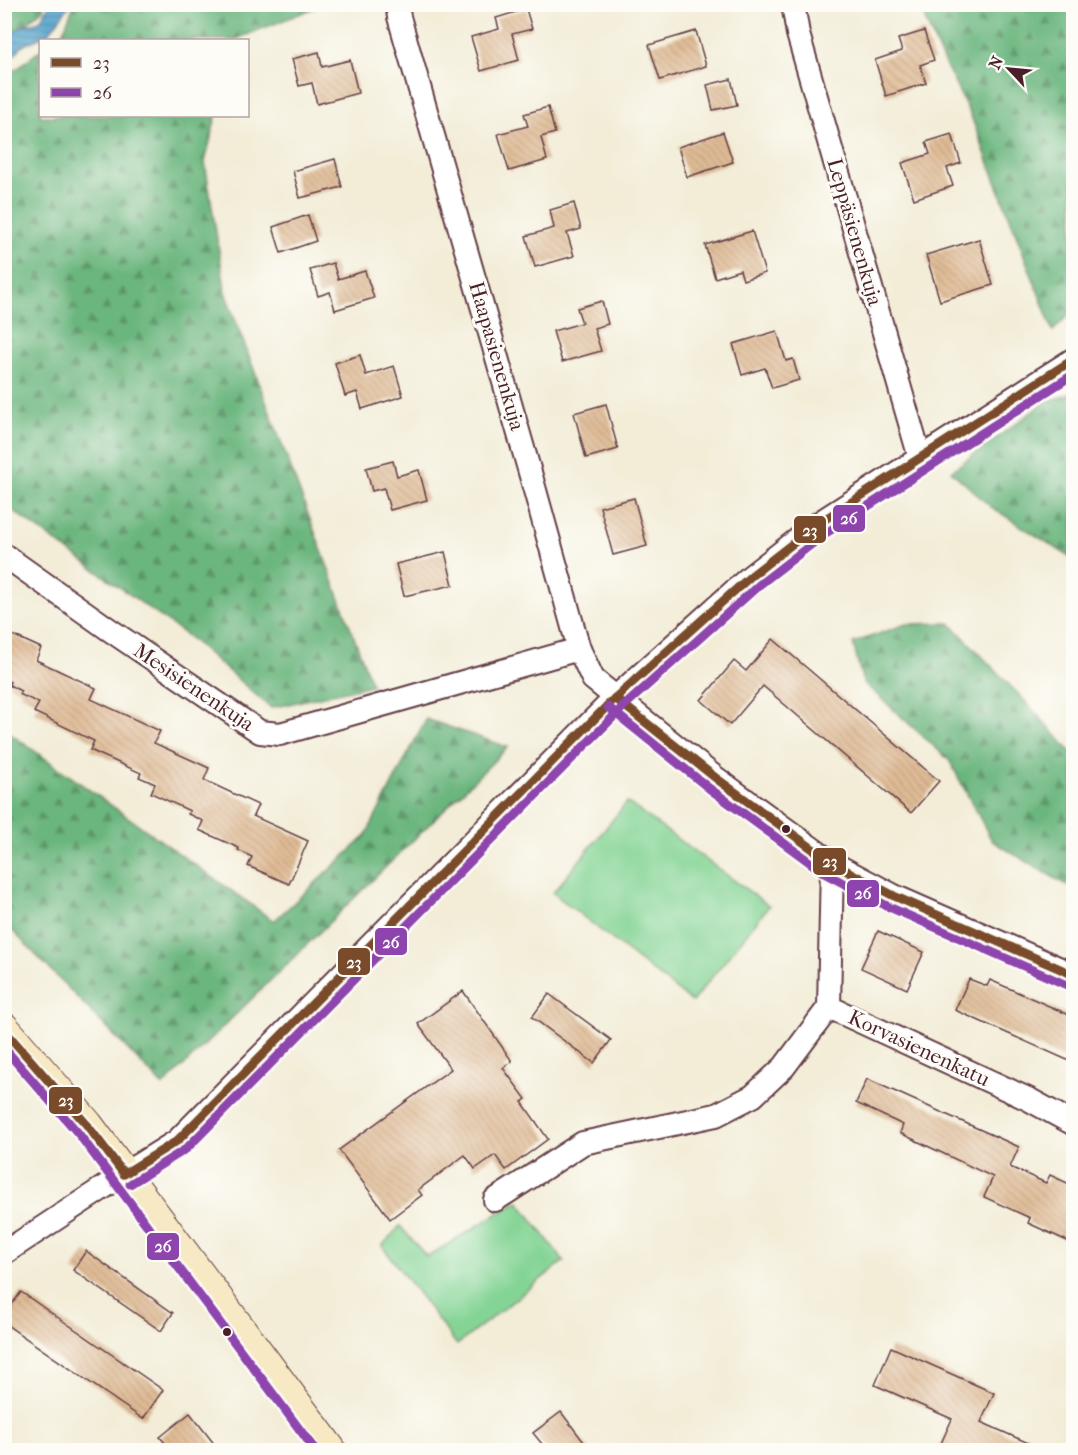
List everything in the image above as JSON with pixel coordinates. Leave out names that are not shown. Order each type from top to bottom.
[{"type":"street","name":"Haapasienenkuja","points":[[398,4],[399,17],[579,649],[593,679],[717,779],[832,863],[894,896],[1074,975]]},
{"type":"street","name":"Leppäsienenkuja","points":[[793,4],[798,33],[920,458]]},
{"type":"street","points":[[4,1253],[177,1141],[615,698],[751,576],[819,523],[1074,359]]},
{"type":"street","name":"Mesisienenkuja","points":[[4,555],[260,732],[280,734],[579,649]]},
{"type":"street","name":"Korvasienenkatu","points":[[832,863],[829,1007],[1030,1100],[1074,1124]]},
{"type":"street","points":[[495,1200],[583,1143],[716,1115],[753,1096],[784,1067],[829,1007]]},
{"type":"street","points":[[4,1029],[87,1125],[330,1450]]},
{"type":"green space","points":[[322,4],[237,39],[54,39],[63,32],[74,5]]},
{"type":"green space","points":[[4,5],[44,5],[43,9],[22,27],[5,35]]},
{"type":"green space","points":[[919,5],[1073,5],[1073,310],[1053,331],[971,116],[939,52]]},
{"type":"green space","points":[[39,51],[39,117],[216,117],[205,162],[226,295],[372,685],[271,708],[190,638],[5,505],[5,74],[18,68]]},
{"type":"green space","points":[[1074,393],[1073,559],[991,507],[951,471],[1047,401]]},
{"type":"green space","points":[[950,623],[1073,754],[1073,889],[992,841],[949,760],[863,682],[853,643],[906,624]]},
{"type":"green space","points":[[426,719],[508,747],[163,1086],[5,923],[5,730],[274,921],[365,837]]},
{"type":"green space","points":[[627,802],[769,906],[692,1002],[553,893]]},
{"type":"green space","points":[[518,1201],[564,1261],[457,1345],[382,1246],[400,1226],[427,1257]]},
{"type":"water","points":[[49,5],[70,5],[48,34],[20,47],[5,64],[5,37],[25,25],[40,21]]},
{"type":"building","points":[[526,9],[532,29],[512,34],[519,60],[481,71],[471,37],[499,29],[496,18]]},
{"type":"building","points":[[696,31],[706,66],[660,80],[649,45]]},
{"type":"building","points":[[924,31],[934,60],[920,65],[926,83],[886,96],[875,60],[902,51],[898,39]]},
{"type":"building","points":[[319,52],[322,67],[350,60],[358,93],[317,104],[312,83],[299,86],[292,59]]},
{"type":"building","points":[[731,79],[737,105],[713,110],[707,85]]},
{"type":"building","points":[[548,107],[555,133],[541,137],[547,160],[509,171],[498,134],[528,126],[524,114]]},
{"type":"building","points":[[723,132],[733,162],[687,177],[678,147]]},
{"type":"building","points":[[952,134],[961,163],[947,168],[953,186],[914,199],[902,163],[930,154],[926,142]]},
{"type":"building","points":[[335,159],[342,187],[300,198],[293,171]]},
{"type":"building","points":[[574,203],[581,229],[567,233],[574,256],[535,267],[526,236],[554,228],[550,210]]},
{"type":"building","points":[[308,215],[316,241],[281,253],[273,227]]},
{"type":"building","points":[[752,231],[765,273],[743,280],[740,270],[715,278],[705,245]]},
{"type":"building","points":[[979,239],[993,285],[940,301],[926,255]]},
{"type":"building","points":[[333,263],[338,279],[365,271],[374,298],[335,310],[330,292],[318,296],[310,270]]},
{"type":"building","points":[[602,301],[608,324],[594,328],[601,351],[562,362],[553,331],[582,323],[577,308]]},
{"type":"building","points":[[777,331],[786,361],[793,359],[799,380],[772,388],[765,368],[742,375],[733,344]]},
{"type":"building","points":[[360,355],[366,375],[394,366],[403,396],[362,409],[357,392],[345,396],[335,363]]},
{"type":"building","points":[[606,404],[618,449],[586,458],[574,413]]},
{"type":"building","points":[[393,461],[397,476],[419,470],[427,500],[390,510],[384,488],[372,491],[366,468]]},
{"type":"building","points":[[634,498],[647,546],[613,555],[600,507]]},
{"type":"building","points":[[445,552],[453,585],[404,596],[396,564]]},
{"type":"building","points":[[4,631],[41,648],[36,660],[96,688],[91,699],[160,731],[154,743],[209,768],[204,780],[258,805],[253,816],[308,841],[289,884],[248,866],[252,857],[238,850],[239,848],[199,830],[203,821],[188,814],[190,811],[151,793],[155,784],[139,777],[141,773],[90,750],[94,741],[34,712],[39,703],[19,694],[21,691],[9,685],[10,682],[4,679]]},
{"type":"building","points":[[773,639],[939,781],[911,813],[763,686],[730,725],[701,700],[734,661],[746,671]]},
{"type":"building","points":[[878,931],[924,952],[907,989],[861,968]]},
{"type":"building","points":[[969,979],[987,986],[990,980],[1074,1017],[1074,1063],[955,1010]]},
{"type":"building","points":[[463,991],[512,1061],[503,1068],[526,1099],[522,1102],[548,1139],[506,1170],[495,1155],[475,1169],[465,1155],[418,1190],[422,1195],[390,1219],[339,1150],[451,1069],[418,1024]]},
{"type":"building","points":[[549,994],[611,1040],[594,1063],[532,1017]]},
{"type":"building","points":[[867,1079],[1019,1147],[1010,1167],[1046,1183],[1050,1175],[1074,1186],[1074,1244],[1028,1223],[1030,1218],[984,1197],[993,1177],[900,1133],[903,1125],[856,1103]]},
{"type":"building","points":[[86,1251],[173,1313],[161,1331],[73,1270]]},
{"type":"building","points":[[21,1292],[163,1390],[143,1419],[4,1323],[4,1315]]},
{"type":"building","points":[[891,1347],[994,1393],[981,1422],[1044,1450],[938,1450],[952,1419],[875,1385]]},
{"type":"building","points":[[561,1412],[590,1450],[547,1450],[533,1433]]},
{"type":"building","points":[[190,1413],[219,1450],[171,1450],[160,1437]]},
{"type":"transit line","name":"23","points":[[124,1174],[177,1141],[615,698],[751,576],[819,523],[1074,359]]},
{"type":"transit line","name":"26","points":[[130,1184],[186,1149],[623,707],[759,585],[826,533],[1074,374]]},
{"type":"transit line","name":"23","points":[[615,698],[717,779],[832,863],[894,896],[1074,975]]},
{"type":"transit line","name":"26","points":[[608,707],[710,789],[826,874],[889,907],[1069,986]]},
{"type":"transit line","name":"23","points":[[4,1030],[87,1125],[124,1174]]},
{"type":"transit line","name":"26","points":[[4,1048],[78,1133],[315,1450]]}]
